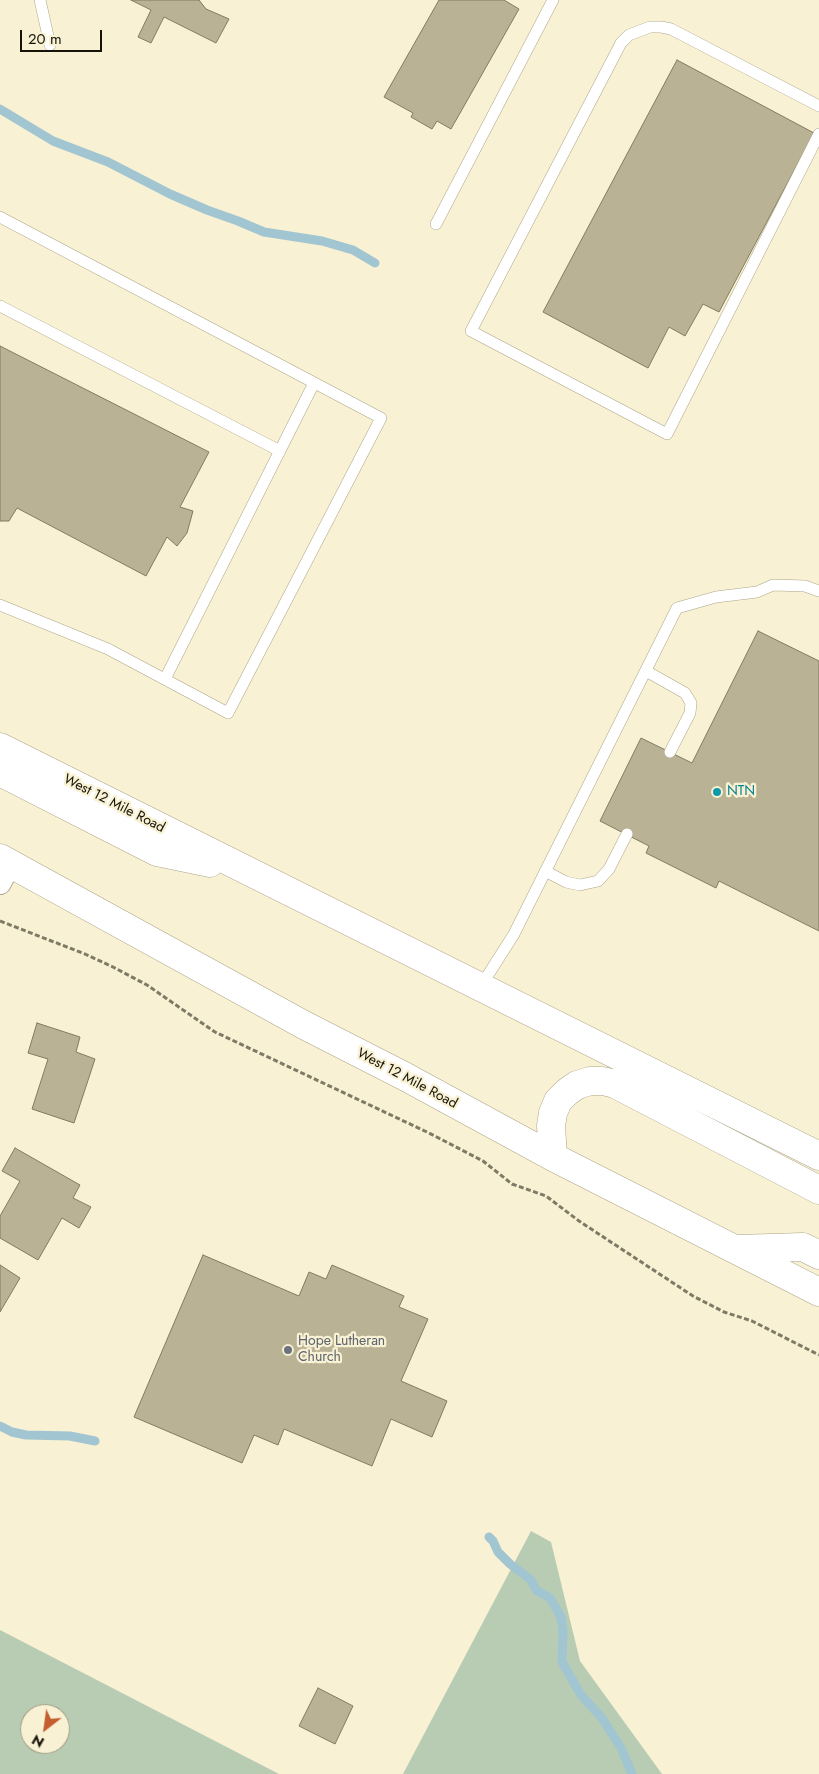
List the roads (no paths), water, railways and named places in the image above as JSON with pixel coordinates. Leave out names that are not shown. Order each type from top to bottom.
[{"type":"main road","name":"West 12 Mile Road","points":[[0,747],[819,1156]]},
{"type":"main road","points":[[0,772],[157,852],[248,871]]},
{"type":"main road","name":"West 12 Mile Road","points":[[3,868],[404,1076],[553,1157],[819,1292]]},
{"type":"main road","points":[[553,1157],[551,1126],[553,1113],[558,1102],[566,1092],[577,1085],[590,1081],[603,1081],[615,1084],[819,1190]]},
{"type":"main road","points":[[736,1249],[803,1247],[819,1255]]},
{"type":"lane","points":[[40,0],[50,44]]},
{"type":"lane","points":[[436,224],[553,0]]},
{"type":"lane","points":[[819,106],[671,29],[650,27],[629,35],[621,44],[470,331],[667,434],[819,134]]},
{"type":"lane","points":[[0,217],[381,418],[228,713],[108,649],[0,605]]},
{"type":"lane","points":[[0,306],[280,451]]},
{"type":"lane","points":[[165,679],[314,383]]},
{"type":"lane","points":[[481,986],[514,934],[677,608],[716,597],[757,592],[773,585],[805,586],[819,591]]},
{"type":"lane","points":[[646,671],[686,693],[691,703],[690,712],[670,752]]},
{"type":"lane","points":[[545,871],[566,882],[580,885],[598,881],[609,869],[627,834]]},
{"type":"waterway","points":[[0,109],[53,141],[108,162],[170,194],[207,210],[264,232],[322,241],[353,250],[375,263]]},
{"type":"waterway","points":[[0,1426],[12,1432],[26,1435],[70,1436],[95,1441]]},
{"type":"waterway","points":[[489,1537],[498,1552],[531,1580],[536,1590],[550,1598],[561,1617],[563,1631],[562,1662],[581,1695],[602,1718],[621,1748],[632,1774]]},
{"type":"place","name":"NTN","points":[[717,792]]},
{"type":"place","name":"Hope Lutheran Church","points":[[288,1350]]}]
